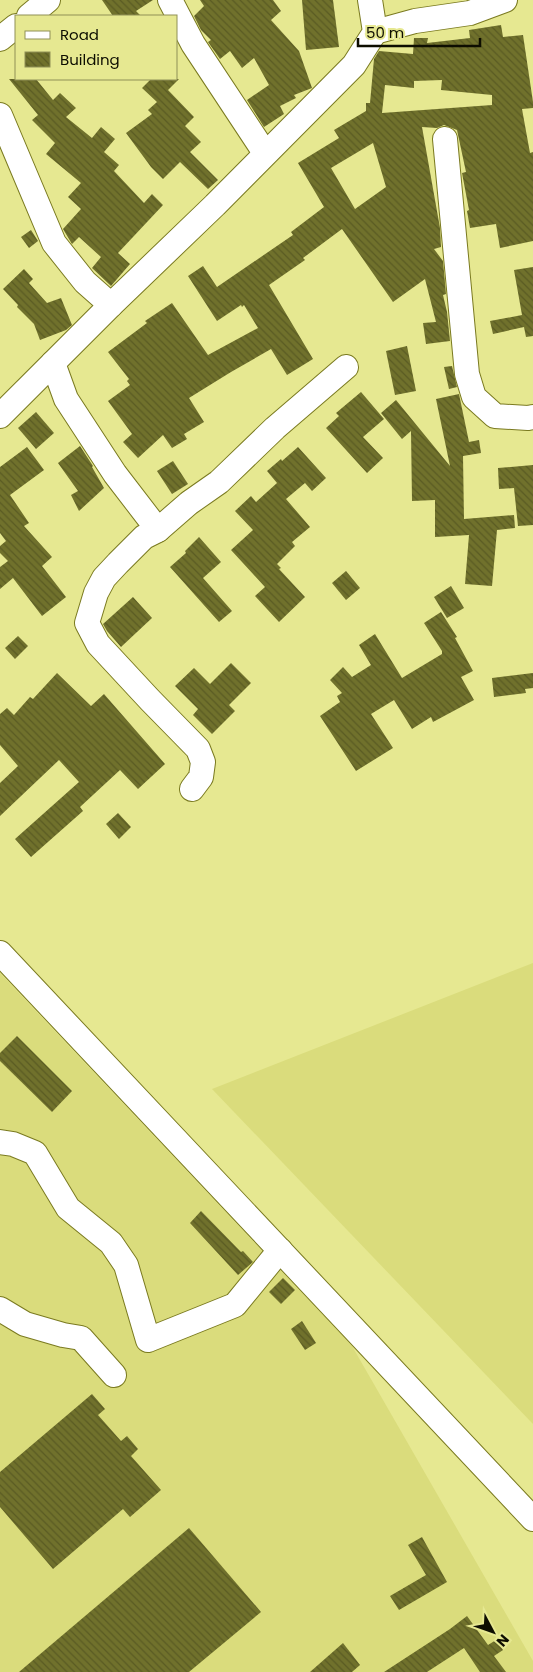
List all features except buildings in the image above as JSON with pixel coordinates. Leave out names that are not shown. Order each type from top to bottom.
[{"type":"street","points":[[30,15],[48,0]]},
{"type":"street","points":[[170,0],[178,15]]},
{"type":"street","points":[[0,416],[111,305],[208,212],[354,65],[375,32],[370,0]]},
{"type":"street","points":[[375,32],[415,21],[470,13],[505,0]]},
{"type":"street","points":[[178,15],[193,44],[265,153]]},
{"type":"street","points":[[0,39],[15,27]]},
{"type":"street","points":[[0,115],[54,242],[85,282],[111,305]]},
{"type":"street","points":[[445,139],[467,374],[474,397],[495,416],[533,417]]},
{"type":"street","points":[[53,364],[66,399],[115,474],[158,530]]},
{"type":"street","points":[[192,789],[201,776],[203,762],[198,748],[98,644],[88,623],[96,593],[104,578],[144,538],[158,530],[189,503],[219,482],[274,428],[346,367]]},
{"type":"street","points":[[0,953],[533,1519]]},
{"type":"street","points":[[0,1142],[13,1144],[35,1153],[68,1208],[111,1243],[126,1264],[148,1340],[235,1305],[280,1250]]},
{"type":"street","points":[[0,1308],[26,1324],[63,1335],[81,1338],[114,1375]]},
{"type":"shaded area","points":[[533,963],[533,1424],[212,1089]]},
{"type":"shaded area","points":[[0,973],[352,1346],[533,1661],[533,1672],[0,1672]]}]
